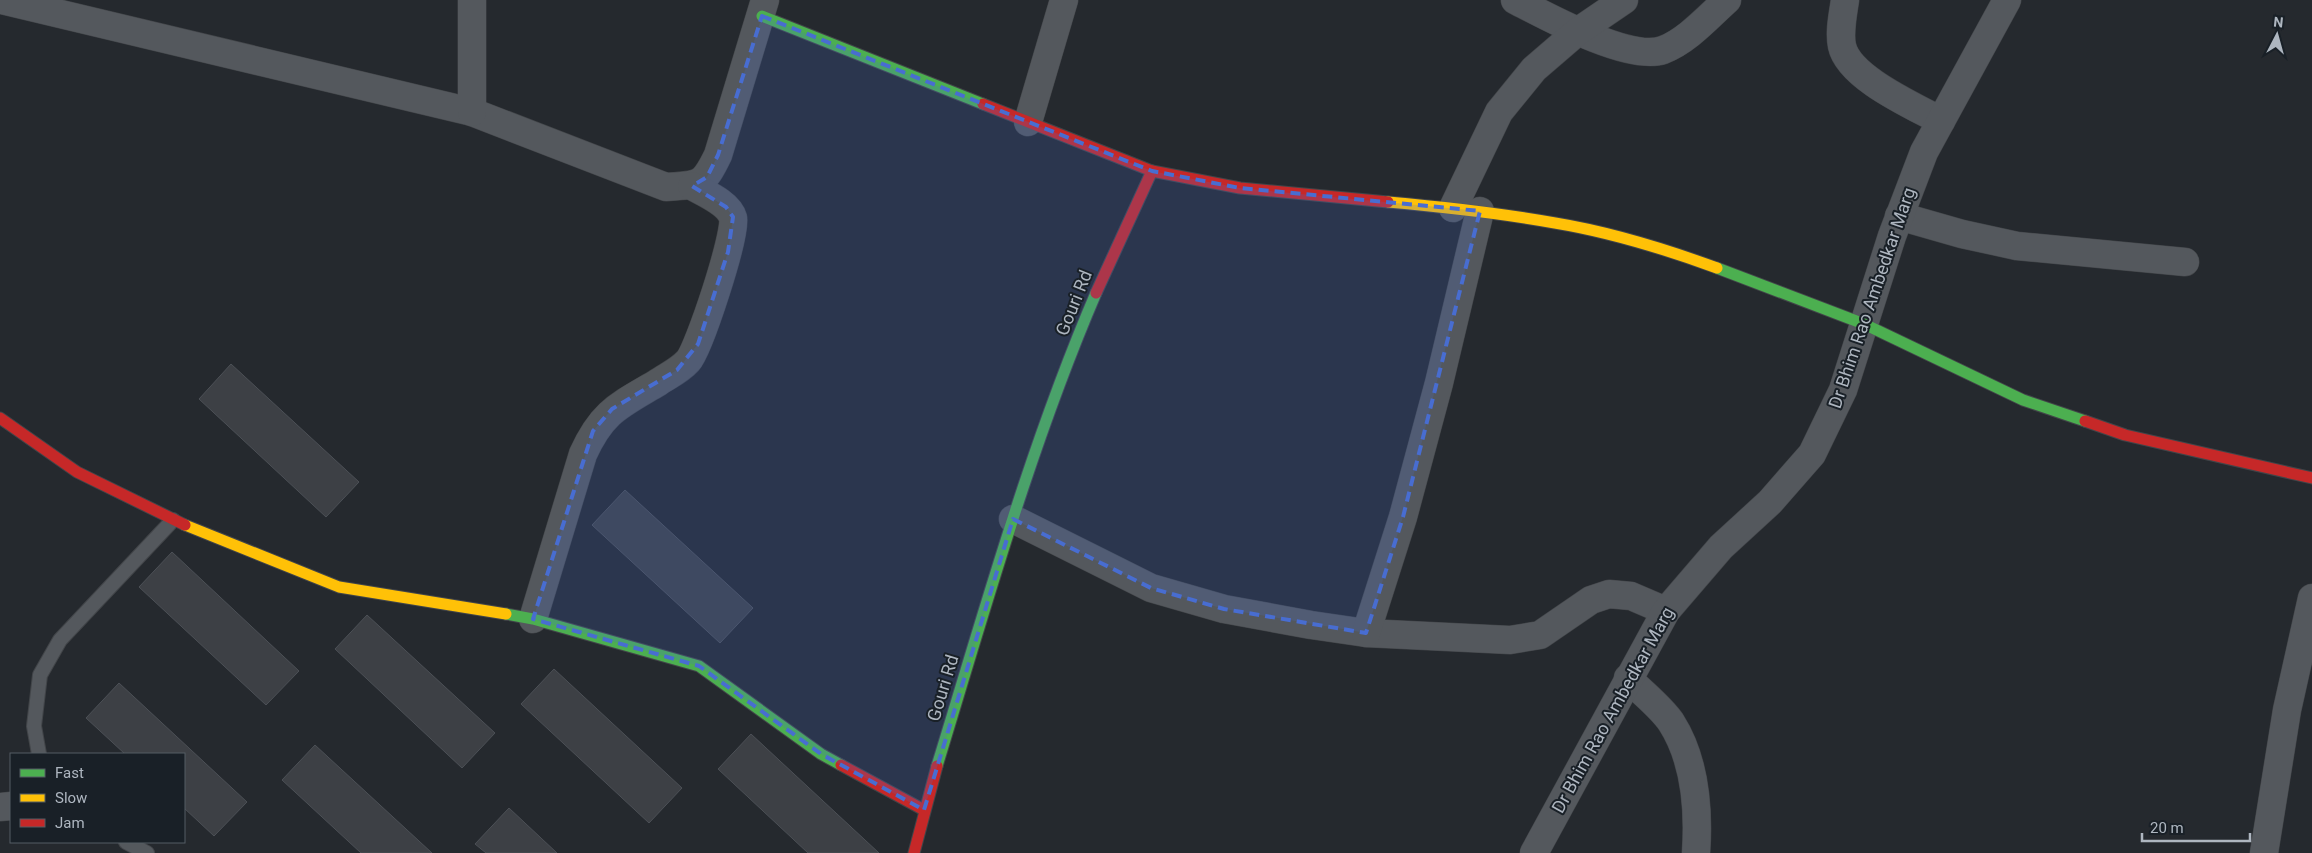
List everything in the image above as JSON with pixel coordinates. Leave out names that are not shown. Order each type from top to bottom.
[{"type":"street","points":[[2,0],[472,112],[666,187],[692,186],[707,177],[718,155],[763,8],[1028,122],[1152,171],[1240,188],[1467,209],[1557,223],[1667,250],[1766,285],[1864,324],[2033,404],[2125,435],[2312,478]]},
{"type":"street","points":[[472,0],[472,112]]},
{"type":"street","points":[[1028,122],[1064,0]]},
{"type":"street","points":[[1515,0],[1577,32],[1618,46],[1644,51],[1662,50],[1682,38],[1727,0]]},
{"type":"street","points":[[1366,633],[1406,507],[1439,383],[1467,209],[1499,112],[1534,69],[1577,32],[1624,0]]},
{"type":"street","points":[[1845,0],[1842,46],[1850,64],[1864,77],[1941,121]]},
{"type":"street","name":"Dr Bhim Rao Ambedkar Marg","points":[[1534,853],[1666,611],[1721,547],[1770,502],[1812,454],[1843,390],[1899,216],[1924,152],[2007,0]]},
{"type":"street","name":"Gouri Rd","points":[[914,853],[924,810],[1013,519],[1049,410],[1092,302],[1152,171]]},
{"type":"street","points":[[533,619],[583,454],[593,431],[612,409],[678,370],[689,360],[698,344],[728,252],[733,231],[733,217],[726,207],[692,186]]},
{"type":"street","points":[[1899,216],[1962,234],[2017,246],[2185,262]]},
{"type":"street","points":[[0,418],[76,472],[173,520],[339,587],[533,619],[699,666],[821,754],[924,810]]},
{"type":"street","points":[[1013,519],[1151,588],[1224,609],[1366,633],[1510,640],[1540,636],[1591,600],[1609,594],[1631,596],[1666,611]]},
{"type":"street","points":[[2264,853],[2287,710],[2312,598]]},
{"type":"street","points":[[1628,678],[1670,722],[1683,748],[1694,783],[1698,826],[1696,853]]},
{"type":"lane","points":[[39,753],[34,726],[40,675],[60,640],[173,520]]},
{"type":"lane","points":[[128,843],[147,853]]},
{"type":"highlighted area","points":[[762,16],[1152,171],[1240,188],[1480,211],[1403,517],[1366,633],[1224,609],[1151,588],[1013,519],[924,810],[821,754],[699,666],[533,619],[593,431],[612,409],[677,370],[698,344],[728,252],[733,217],[726,207],[692,186],[707,177],[718,155]]},
{"type":"building","points":[[231,364],[359,482],[326,517],[199,399]]},
{"type":"building","points":[[625,490],[753,608],[720,643],[592,525]]},
{"type":"building","points":[[172,552],[299,671],[266,705],[139,587]]},
{"type":"building","points":[[367,615],[495,733],[462,768],[335,649]]},
{"type":"building","points":[[554,669],[682,788],[649,823],[521,704]]},
{"type":"building","points":[[119,683],[247,802],[214,836],[185,809],[185,753],[124,753],[86,718]]},
{"type":"building","points":[[751,734],[879,853],[808,853],[718,769]]},
{"type":"building","points":[[315,745],[432,853],[361,853],[282,780]]},
{"type":"building","points":[[509,808],[557,853],[486,853],[475,844]]},
{"type":"traffic: fast","points":[[762,16],[983,104]]},
{"type":"traffic: fast","points":[[1717,268],[1864,324],[2023,400],[2085,421]]},
{"type":"traffic: fast","points":[[937,766],[1010,527],[1050,409],[1096,293]]},
{"type":"traffic: fast","points":[[506,614],[533,619],[699,666],[821,754],[841,765]]},
{"type":"traffic: slow","points":[[1388,202],[1493,213],[1596,231],[1677,254],[1717,268]]},
{"type":"traffic: slow","points":[[185,525],[339,587],[506,614]]},
{"type":"traffic: jam","points":[[983,104],[1152,171],[1096,293]]},
{"type":"traffic: jam","points":[[1152,171],[1240,188],[1388,202]]},
{"type":"traffic: jam","points":[[0,418],[77,472],[185,525]]},
{"type":"traffic: jam","points":[[2085,421],[2125,435],[2312,478]]},
{"type":"traffic: jam","points":[[841,765],[924,810]]},
{"type":"traffic: jam","points":[[914,853],[937,766]]}]
